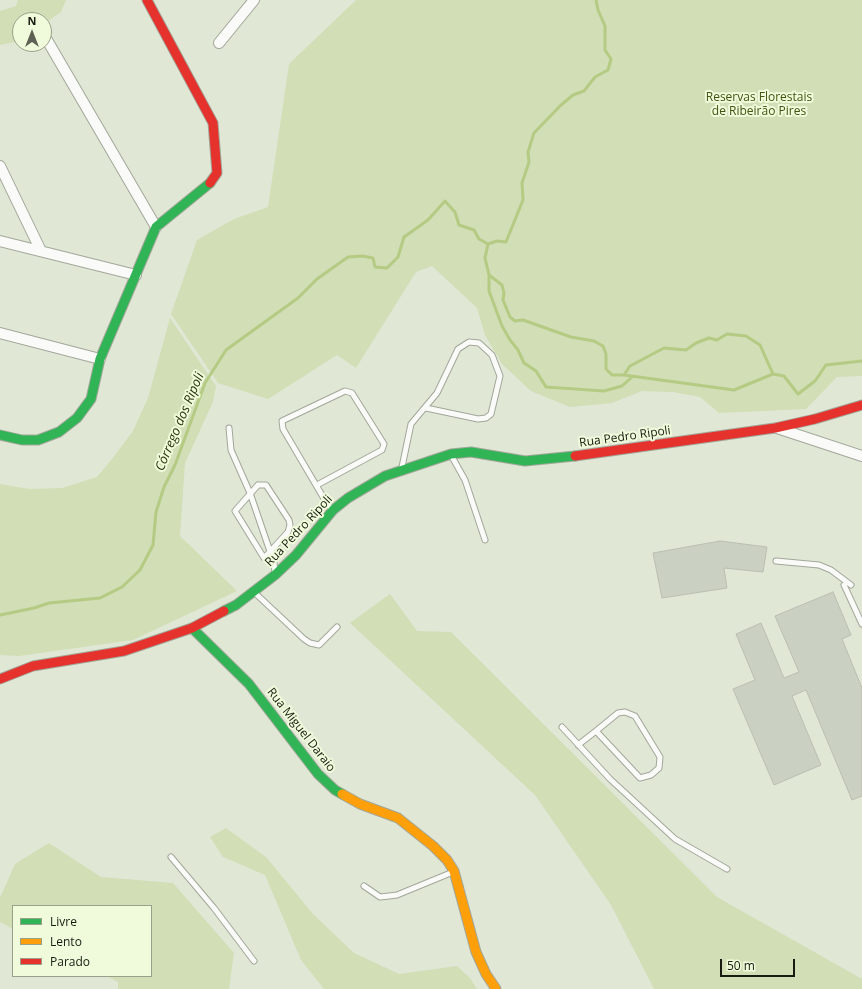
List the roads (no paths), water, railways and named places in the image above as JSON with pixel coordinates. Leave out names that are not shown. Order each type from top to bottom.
[{"type":"street","points":[[0,435],[22,440],[38,440],[59,432],[77,418],[92,399],[100,359],[156,227],[210,184],[218,173],[216,135],[208,111],[148,0]]},
{"type":"street","points":[[218,43],[254,0]]},
{"type":"street","points":[[52,49],[156,227]]},
{"type":"street","points":[[0,166],[41,251]]},
{"type":"street","points":[[0,241],[136,275]]},
{"type":"street","points":[[0,333],[100,359]]},
{"type":"street","name":"Rua Pedro Ripoli","points":[[0,679],[33,666],[124,651],[192,628],[236,605],[254,593],[296,555],[333,510],[367,485],[401,470],[451,454],[471,452],[524,461],[536,461],[775,428],[815,419],[862,405]]},
{"type":"street","points":[[775,428],[862,456]]},
{"type":"street","name":"Rua Miguel Daraio","points":[[192,628],[249,684],[318,774],[335,790],[360,804],[398,818],[433,846],[447,860],[454,871],[476,952],[486,974],[496,989]]},
{"type":"lane","points":[[401,470],[411,424],[416,416],[426,408],[437,393],[458,349],[469,342],[479,343],[492,355],[500,376],[491,414],[486,418],[478,419],[426,408]]},
{"type":"lane","points":[[317,485],[382,450],[384,444],[352,393],[345,391],[282,421],[283,429],[317,485],[333,510]]},
{"type":"lane","points":[[229,428],[231,450],[250,493],[270,552],[275,575]]},
{"type":"lane","points":[[451,454],[465,480],[485,540]]},
{"type":"lane","points":[[258,485],[266,485],[289,520],[288,532],[270,552],[264,558],[235,511],[258,485]]},
{"type":"lane","points":[[776,561],[819,565],[831,570],[851,585]]},
{"type":"lane","points":[[844,585],[862,624]]},
{"type":"lane","points":[[254,593],[310,643],[319,645],[337,627]]},
{"type":"lane","points":[[578,745],[618,713],[625,712],[635,716],[660,758],[659,768],[651,775],[640,778],[596,731]]},
{"type":"lane","points":[[562,727],[610,779],[675,839],[727,869]]},
{"type":"lane","points":[[171,857],[214,908],[254,961]]},
{"type":"lane","points":[[364,886],[380,897],[397,895],[454,871]]},
{"type":"waterway","points":[[488,244],[497,241],[506,242],[523,200],[522,183],[529,162],[528,152],[534,133],[560,106],[573,95],[584,91],[595,77],[608,70],[611,59],[605,50],[605,26],[598,10],[596,0]]},
{"type":"waterway","name":"Córrego dos Ripoli","points":[[0,615],[34,608],[49,603],[100,598],[122,587],[140,570],[153,545],[156,512],[164,487],[175,465],[205,383],[226,350],[298,298],[317,279],[348,257],[362,256],[373,258],[375,267],[387,268],[398,257],[404,237],[428,220],[445,201],[455,212],[459,225],[474,230],[479,239],[488,244],[485,258],[489,275],[502,285],[504,293],[503,300],[510,317],[515,321],[523,320],[571,337],[594,341],[603,346],[606,354],[606,369],[612,375],[624,375],[734,390],[773,374],[784,376],[798,394],[815,381],[826,365],[862,361]]},
{"type":"waterway","name":"Córrego dos Ripoli","points":[[489,275],[489,291],[502,326],[518,350],[524,363],[536,371],[546,387],[604,391],[622,386],[633,376]]},
{"type":"waterway","name":"Córrego dos Ripoli","points":[[624,375],[630,366],[664,348],[686,350],[696,343],[709,338],[717,340],[727,334],[746,336],[760,345],[773,374]]},
{"type":"park label","name":"Reservas Florestais de Ribeirão Pires","points":[[759,105]]}]
